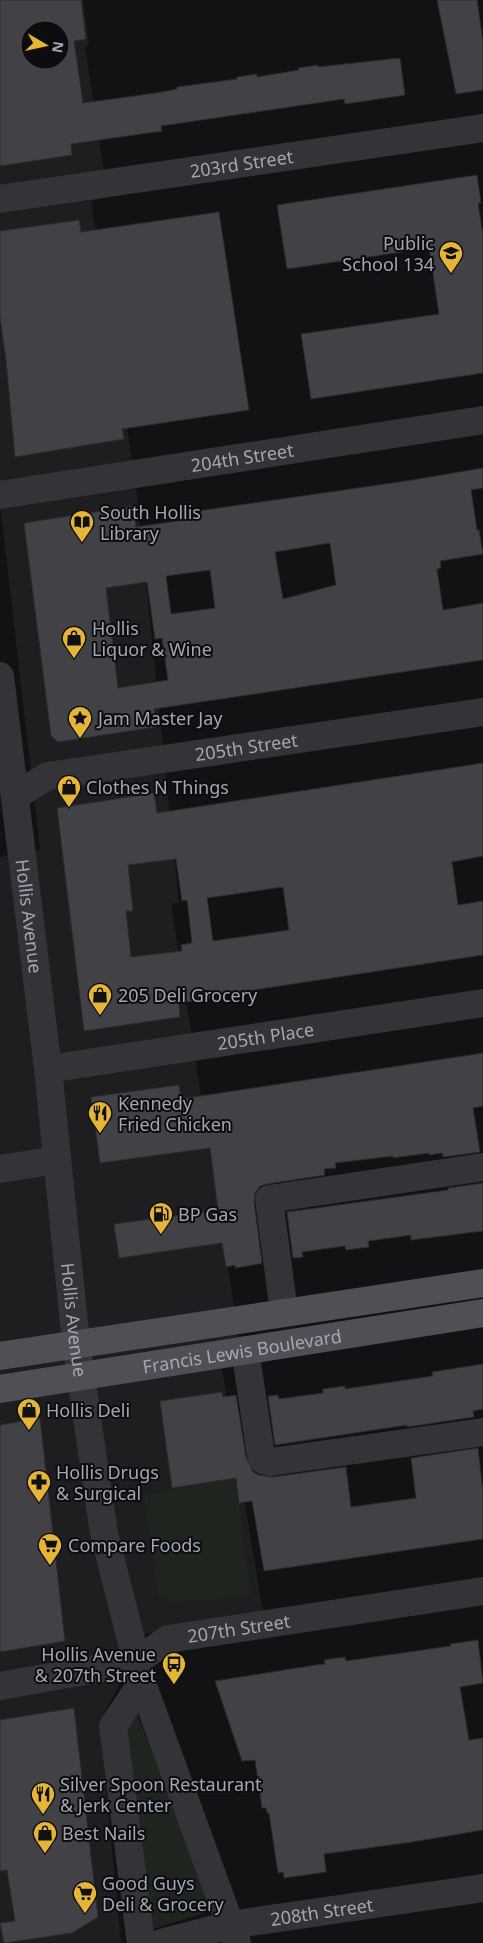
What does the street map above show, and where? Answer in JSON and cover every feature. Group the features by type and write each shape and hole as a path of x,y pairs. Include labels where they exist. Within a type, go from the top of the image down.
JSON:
{"main road":[{"name":"Francis Lewis Boulevard","path":"0,1356 483,1283"},
{"name":"Francis Lewis Boulevard","path":"0,1389 483,1313"}],"street":[{"name":"203rd Street","path":"0,200 483,128"},
{"name":"204th Street","path":"0,495 483,420"},
{"name":"Hollis Avenue","path":"0,676 15,796 10,846 48,1069 76,1343 104,1533 139,1672 234,1934"},
{"name":"205th Street","path":"15,796 48,776 483,712"},
{"name":"205th Place","path":"48,1069 483,1004"},
{"path":"0,1170 57,1160"},
{"path":"284,1312 269,1199 483,1166"},
{"path":"245,1350 260,1455 263,1460 270,1462 483,1432"},
{"name":"207th Street","path":"0,1686 139,1672 168,1640 483,1591"},
{"path":"139,1672 114,1726 141,1943"},
{"name":"208th Street","path":"161,1943 234,1934 483,1888"}],"shaded area":[{"path":"0,0 83,0 89,45 85,46 108,197 91,201 136,485 179,903 171,904 243,1364 222,1369 264,1617 146,1634 100,1721 121,1943 0,1943 0,857 40,850 0,503"},
{"path":"235,1478 251,1596 170,1602 158,1594 144,1495"},
{"path":"134,1707 216,1909 150,1930 126,1730"}],"building":[{"path":"0,0 81,0 86,39 74,41 83,103 156,93 177,89 177,87 237,79 237,77 257,74 257,77 318,65 318,67 400,58 405,95 345,104 344,99 161,126 162,131 71,144 72,155 0,166"},
{"path":"437,0 477,0 483,42 483,90 456,94"},
{"path":"477,175 481,203 478,203 483,235 483,373 311,399 301,334 439,314 429,248 287,269 277,205"},
{"path":"219,212 249,410 122,429 124,439 15,457 0,317 0,231 79,220 81,232"},
{"path":"483,468 483,488 471,490 483,554 440,561 441,568 437,569 443,610 483,603 483,660 154,709 156,727 58,742 51,736 24,523 133,506 136,527 185,520 184,513","holes":["330,543 336,585 283,599 275,552","210,570 215,608 171,614 166,576","147,582 155,639 162,638 168,680 118,688 106,588"]},
{"path":"483,763 483,856 452,862 458,905 483,901 483,955 214,996 214,998 179,1003 180,1017 84,1031 57,808 154,793 157,813","holes":["176,859 182,901 187,900 192,943 181,945 182,951 131,957 126,911 133,911 128,865","283,887 289,930 213,941 207,898"]},
{"path":"483,1053 483,1106 473,1108 480,1152 443,1157 442,1153 429,1155 429,1153 335,1163 336,1168 324,1169 325,1175 260,1186 255,1193 254,1201 262,1263 259,1264 235,1268 235,1265 226,1267 222,1243 119,1258 114,1224 218,1210 210,1148 100,1163 91,1097 179,1085 181,1099"},
{"path":"483,1183 483,1231 411,1240 411,1235 368,1241 369,1247 346,1250 345,1246 302,1252 303,1257 293,1258 287,1212 448,1190 448,1188"},
{"path":"483,1364 483,1409 473,1411 474,1417 275,1445 268,1396 278,1395 279,1399 323,1393 323,1389 345,1386 345,1389 433,1376 432,1372"},
{"path":"222,1392 223,1397 236,1395 246,1457 253,1472 272,1477 346,1467 351,1507 416,1498 411,1458 478,1448 483,1492 483,1539 264,1571 252,1501 239,1503 236,1478 172,1488 160,1401"},
{"path":"40,1418 65,1641 0,1652 0,1425"},
{"path":"478,1640 483,1683 460,1687 469,1740 483,1738 483,1830 324,1854 326,1872 284,1878 283,1872 278,1873 269,1813 267,1813 266,1808 262,1808 255,1760 242,1761 215,1681 325,1664 324,1660 345,1657 346,1661 451,1646 450,1644"},
{"path":"74,1708 98,1917 72,1933 4,1943 0,1923 15,1921 7,1870 0,1871 0,1720"}],"place":[{"name":"Public School 134","path":"451,274"},
{"name":"South Hollis Library","path":"82,543"},
{"name":"Hollis Liquor & Wine","path":"74,659"},
{"name":"Jam Master Jay","path":"80,739"},
{"name":"Clothes N Things","path":"69,808"},
{"name":"205 Deli Grocery","path":"100,1016"},
{"name":"Kennedy Fried Chicken","path":"100,1134"},
{"name":"BP Gas","path":"161,1235"},
{"name":"Hollis Deli","path":"29,1431"},
{"name":"Hollis Drugs & Surgical","path":"39,1503"},
{"name":"Compare Foods","path":"50,1566"},
{"name":"Hollis Avenue & 207th Street","path":"174,1685"},
{"name":"Silver Spoon Restaurant & Jerk Center","path":"43,1815"},
{"name":"Best Nails","path":"45,1854"},
{"name":"Good Guys Deli & Grocery","path":"85,1914"}]}
